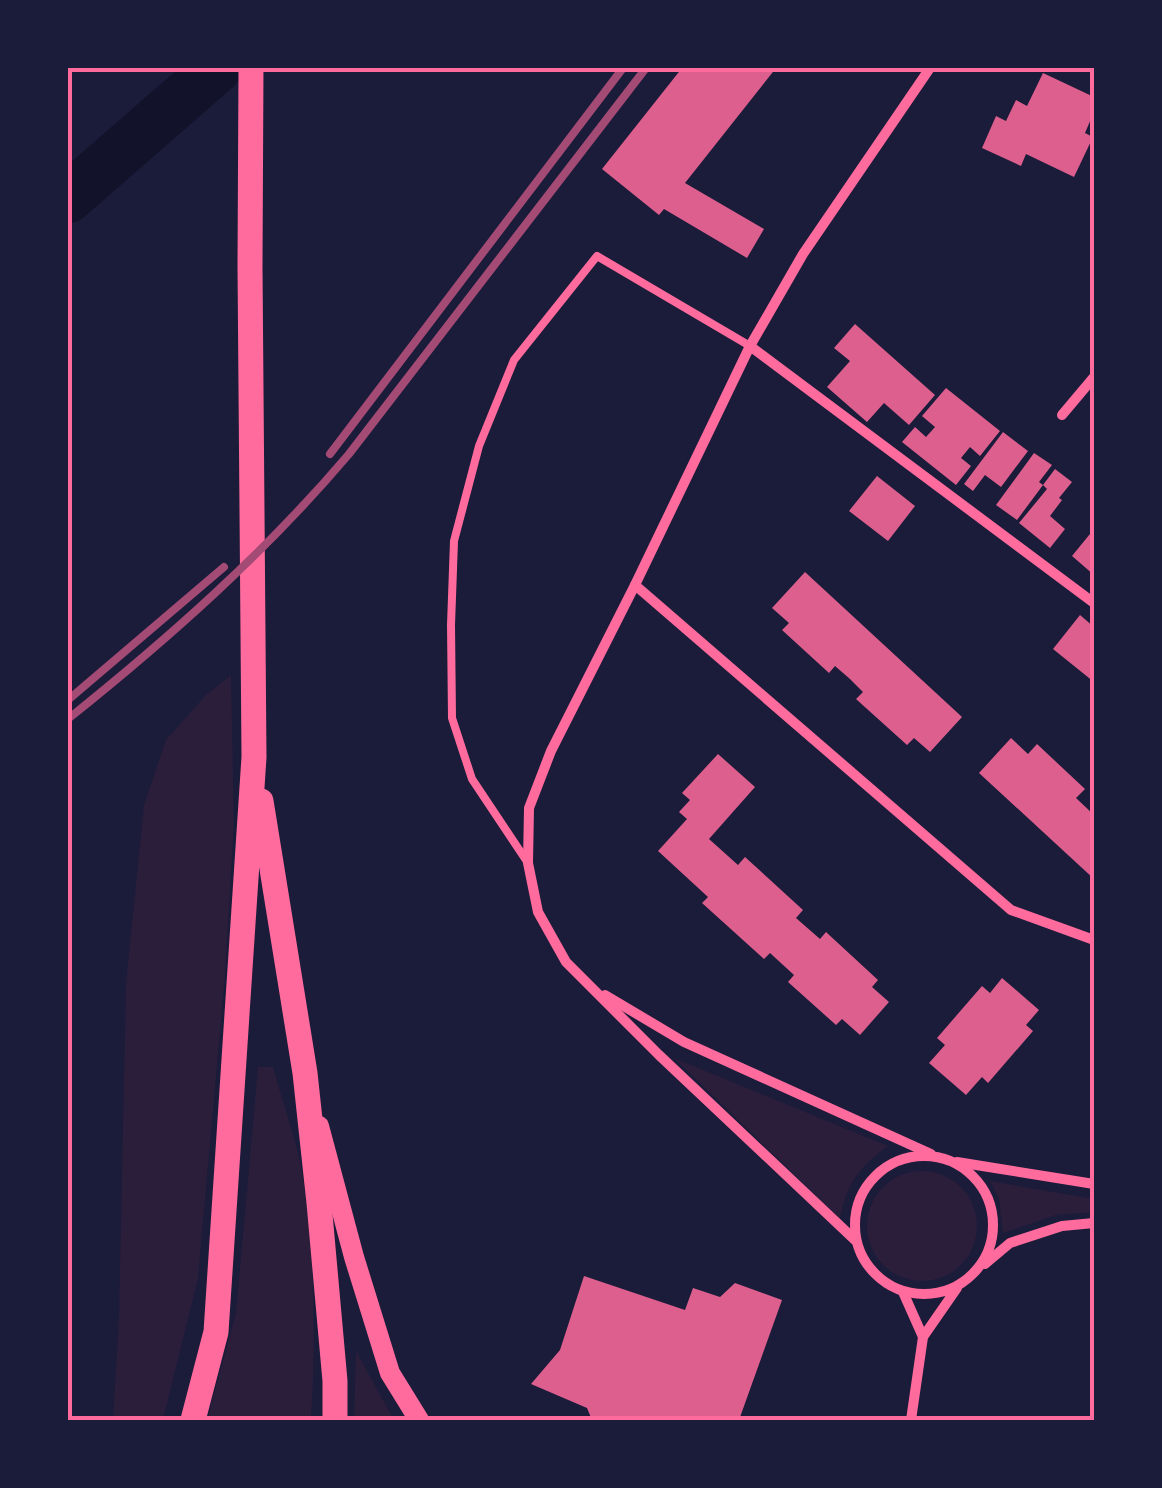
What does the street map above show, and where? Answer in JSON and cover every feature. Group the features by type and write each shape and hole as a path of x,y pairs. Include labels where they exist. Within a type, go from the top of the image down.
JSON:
{"main road":[{"path":"193,1420 216,1332 254,757 251,68"},
{"path":"254,757 305,1073 335,1381 335,1420"},
{"path":"305,1073 354,1257 390,1373 420,1420"}],"street":[{"path":"856,1240 566,962 538,912 528,863 529,808 546,765 750,346 803,254 930,68"},
{"path":"750,346 1094,603"},
{"path":"1062,415 1094,376"},
{"path":"635,586 1012,910 1094,940"},
{"path":"591,986 684,1042 934,1155 953,1162 1094,1184"},
{"path":"934,1155 896,1162 876,1174 862,1194 854,1216 856,1240 872,1272 902,1292 941,1293 958,1286"},
{"path":"953,1162 980,1184 990,1206 993,1228 988,1251 976,1271"},
{"path":"912,1420 924,1337 958,1286 1010,1243 1062,1226 1094,1223"},
{"path":"902,1292 924,1337"}],"lane":[{"path":"528,863 472,779 452,718 454,541 479,446 514,360 597,256 750,346"}],"shaded area":[{"path":"231,675 234,824 198,1278 163,1420 113,1420 126,983 144,805 166,740 206,695"},
{"path":"674,1058 888,1146 856,1177 840,1219"},
{"path":"258,1067 273,1067 302,1172 313,1296 311,1420 207,1420 236,1313"},
{"path":"922,1171 943,1175 961,1187 973,1205 977,1226 973,1247 961,1265 943,1277 922,1281 901,1277 883,1265 871,1247 867,1226 871,1205 883,1187 901,1175"},
{"path":"990,1181 1094,1199 1094,1212 1056,1215 1003,1233 999,1199"},
{"path":"356,1351 394,1420 354,1420"}],"building":[{"path":"682,68 776,68 685,183 764,229 747,258 664,209 659,215 602,169"},
{"path":"1043,73 1094,97 1094,112 1085,133 1093,137 1074,177 1026,154 1021,166 982,148 996,116 1006,121 1016,100 1027,106"},
{"path":"855,324 935,395 909,425 884,403 867,422 827,387 850,361 834,348"},
{"path":"946,388 1000,431 980,456 970,447 961,458 971,466 956,485 902,442 915,427 926,437 935,427 922,416"},
{"path":"1003,432 1028,451 1001,487 985,475 973,491 964,484"},
{"path":"1034,453 1052,465 1039,482 1043,485 1017,520 996,505"},
{"path":"1055,469 1072,482 1050,516 1065,529 1050,548 1019,523 1047,489 1043,485"},
{"path":"877,476 915,506 888,541 849,511"},
{"path":"1094,529 1094,575 1072,556"},
{"path":"805,572 962,717 930,752 914,738 907,745 856,699 863,692 850,679 835,666 829,673 782,630 789,623 772,608"},
{"path":"1080,615 1094,627 1094,682 1053,649"},
{"path":"1011,738 1028,754 1037,744 1085,789 1076,798 1094,815 1094,879 979,773"},
{"path":"718,754 755,787 709,839 738,865 745,857 803,910 796,918 820,939 826,932 878,980 872,987 889,1002 860,1035 842,1019 836,1025 788,982 794,975 770,953 764,959 702,903 708,897 658,851 687,819 679,812 690,800 682,793"},
{"path":"1002,978 1039,1010 1026,1025 1033,1031 988,1083 982,1077 966,1095 929,1063 945,1045 937,1038 982,986 990,993"},
{"path":"584,1276 685,1310 693,1288 720,1297 735,1283 782,1300 739,1420 592,1420 587,1408 531,1384 560,1350"}],"waterway":[{"path":"68,198 217,68"}],"railway":[{"path":"330,454 623,68"},
{"path":"68,719 215,593 284,526 349,454 646,68"},
{"path":"68,700 224,567"}]}
